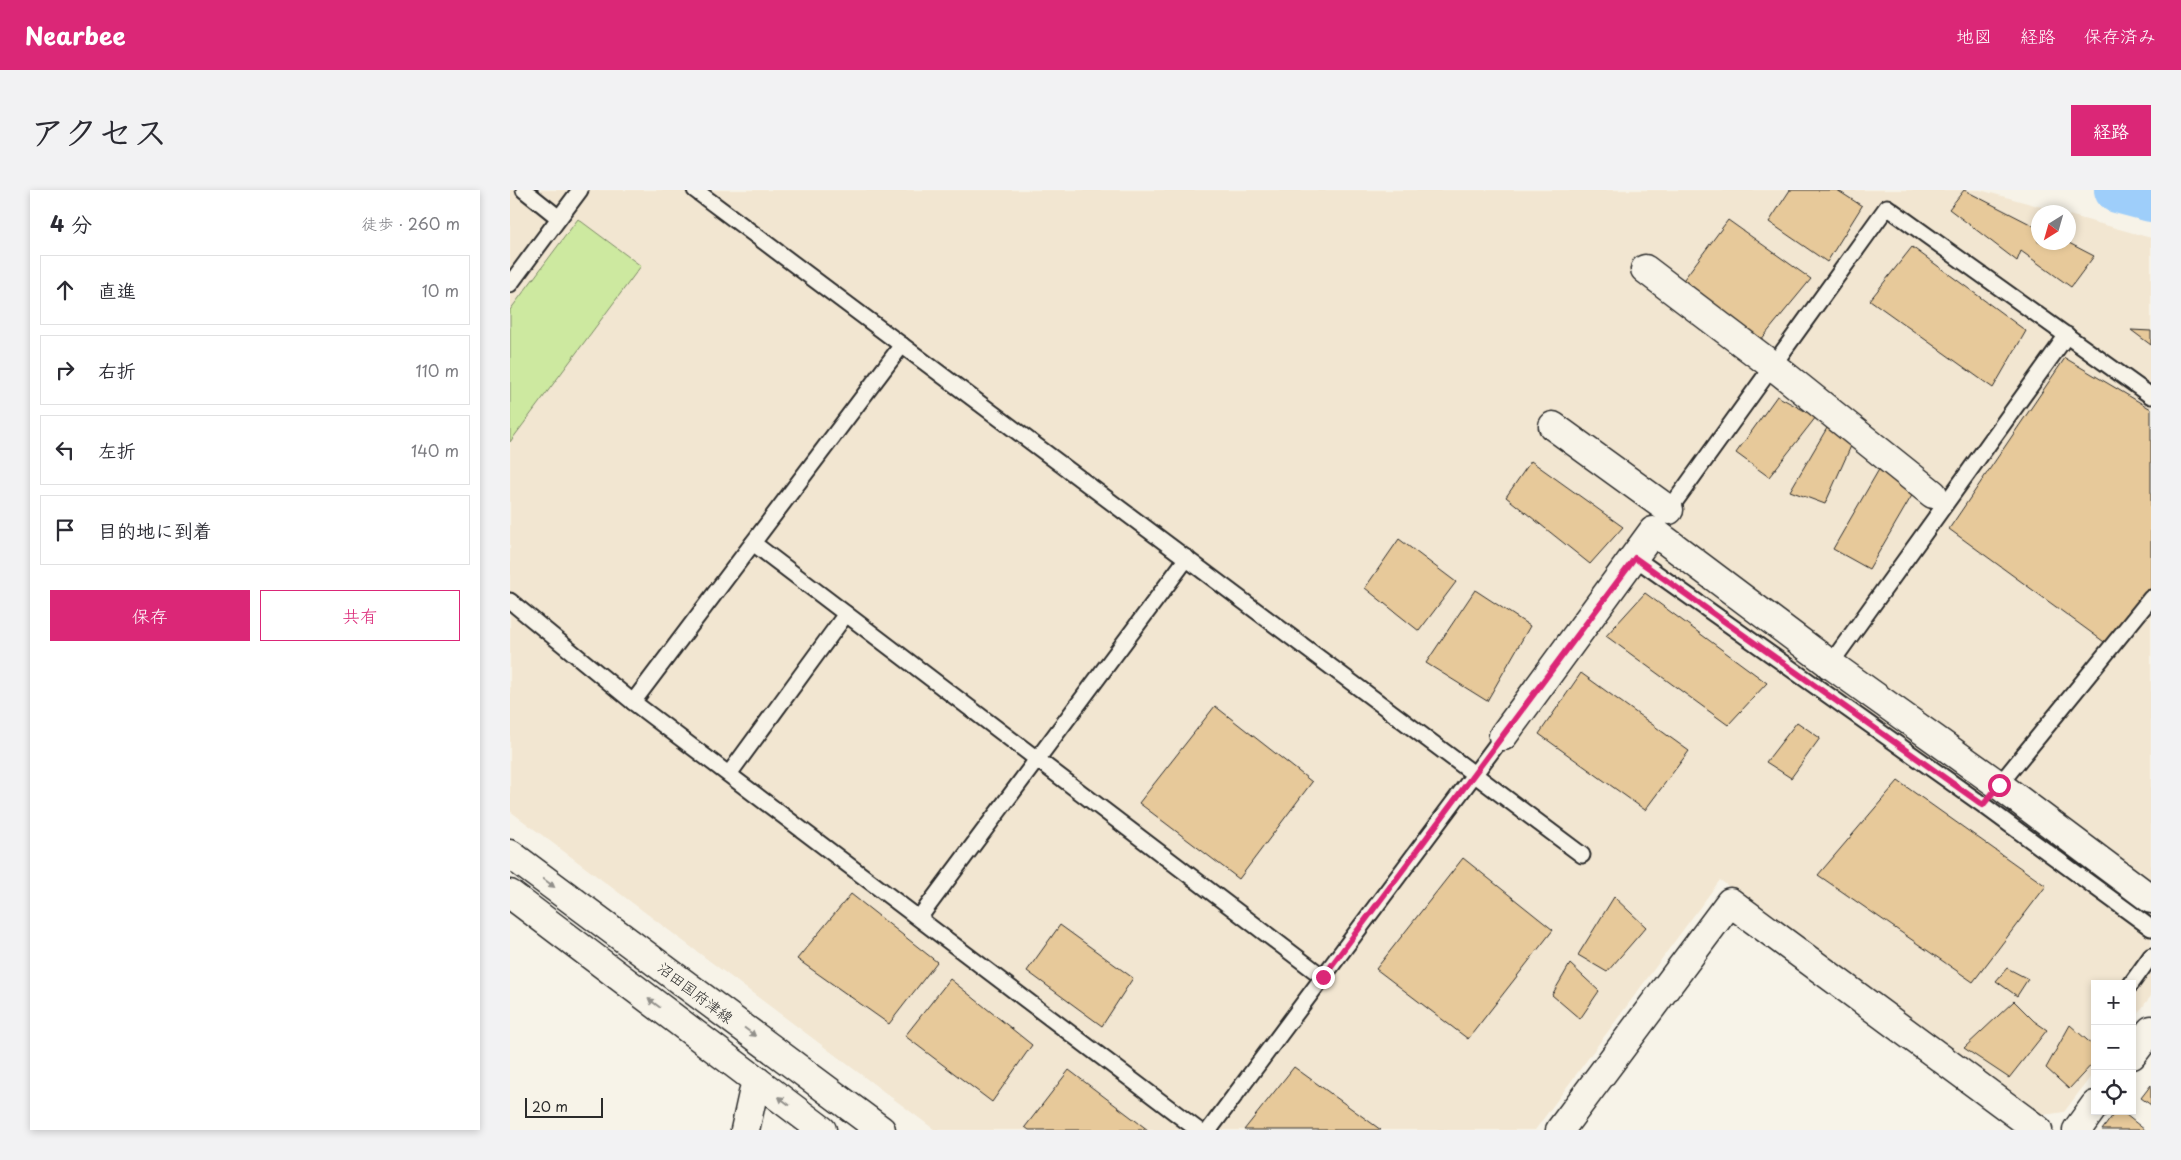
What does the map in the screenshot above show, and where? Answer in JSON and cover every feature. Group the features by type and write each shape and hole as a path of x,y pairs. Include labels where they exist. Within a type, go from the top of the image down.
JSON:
{"street":[{"path":"1645,269 1773,366 1933,494"},
{"path":"1554,426 1661,520 1823,675 1991,795 2151,899"},
{"path":"1503,736 1661,520"},
{"name":"沼田国府津線","path":"510,854 881,1130"},
{"path":"510,894 822,1130"},
{"path":"1560,1130 1730,902 2038,1130"},
{"path":"2136,1050 2151,1030"},
{"path":"745,1130 756,1080"},
{"path":"2076,1130 2091,1111"}],"lane":[{"path":"524,190 559,218"},
{"path":"510,284 580,190"},
{"path":"695,190 1582,855"},
{"path":"1209,1130 1635,558 1887,207 2151,396"},
{"path":"1635,558 1823,675 2067,335"},
{"path":"634,702 902,345"},
{"path":"753,544 1323,977"},
{"path":"919,918 1187,558"},
{"path":"2151,598 1991,795 2151,928"},
{"path":"510,601 634,702 1198,1130"},
{"path":"729,774 846,614"},
{"path":"2134,980 2151,956"}],"shaded area":[{"path":"510,190 1980,190 2035,205 2031,205 2031,250 2076,250 2076,217 2151,238 2151,996 2136,1016 2136,980 2091,980 2091,1076 2064,1112 2037,1116 1720,880 1535,1130 935,1130 510,811"}],"green space":[{"path":"578,219 641,266 510,442 510,310"}],"building":[{"path":"1790,190 1837,190 1862,206 1827,262 1769,222"},
{"path":"1964,190 2031,224 2031,250 2076,250 2076,247 2094,256 2071,287 2021,251 2017,261 1949,209"},
{"path":"1728,220 1811,279 1760,341 1681,283"},
{"path":"1912,247 2026,331 1993,388 1870,300"},
{"path":"2131,330 2151,331 2151,345"},
{"path":"2065,358 2151,409 2151,598 2111,647 1949,529"},
{"path":"1777,396 1816,417 1769,477 1736,453"},
{"path":"1827,428 1851,446 1825,504 1790,491"},
{"path":"1885,459 1914,492 1869,569 1833,549"},
{"path":"1531,461 1623,527 1590,564 1506,497"},
{"path":"1399,539 1456,582 1419,631 1365,588"},
{"path":"1475,590 1530,626 1487,701 1426,663"},
{"path":"1645,593 1767,683 1728,725 1606,636"},
{"path":"1581,673 1689,751 1645,810 1539,734"},
{"path":"1215,706 1312,782 1239,879 1139,803"},
{"path":"1797,722 1820,738 1791,778 1766,762"},
{"path":"1898,781 2046,886 1973,982 1818,875"},
{"path":"1463,858 1553,930 1468,1039 1376,969"},
{"path":"851,894 937,962 889,1024 797,959"},
{"path":"1614,897 1646,927 1607,972 1578,955"},
{"path":"1060,925 1133,978 1102,1026 1027,971"},
{"path":"1570,964 1599,991 1580,1019 1552,995"},
{"path":"2007,968 2028,979 2017,996 1996,981"},
{"path":"950,979 1032,1045 992,1102 905,1036"},
{"path":"2014,1001 2034,1021 2047,1030 2009,1078 1964,1048"},
{"path":"2070,1025 2091,1043 2091,1065 2069,1089 2046,1068"},
{"path":"1294,1067 1381,1130 1244,1130"},
{"path":"1069,1070 1148,1130 1029,1130 1025,1127"},
{"path":"2151,1085 2151,1105 2141,1098"},
{"path":"2113,1115 2126,1115 2145,1130 2102,1130"}],"waterway":[{"path":"2117,190 2151,199"}],"route":[{"path":"1323,977 1635,558 1983,805 1999,785"}]}
